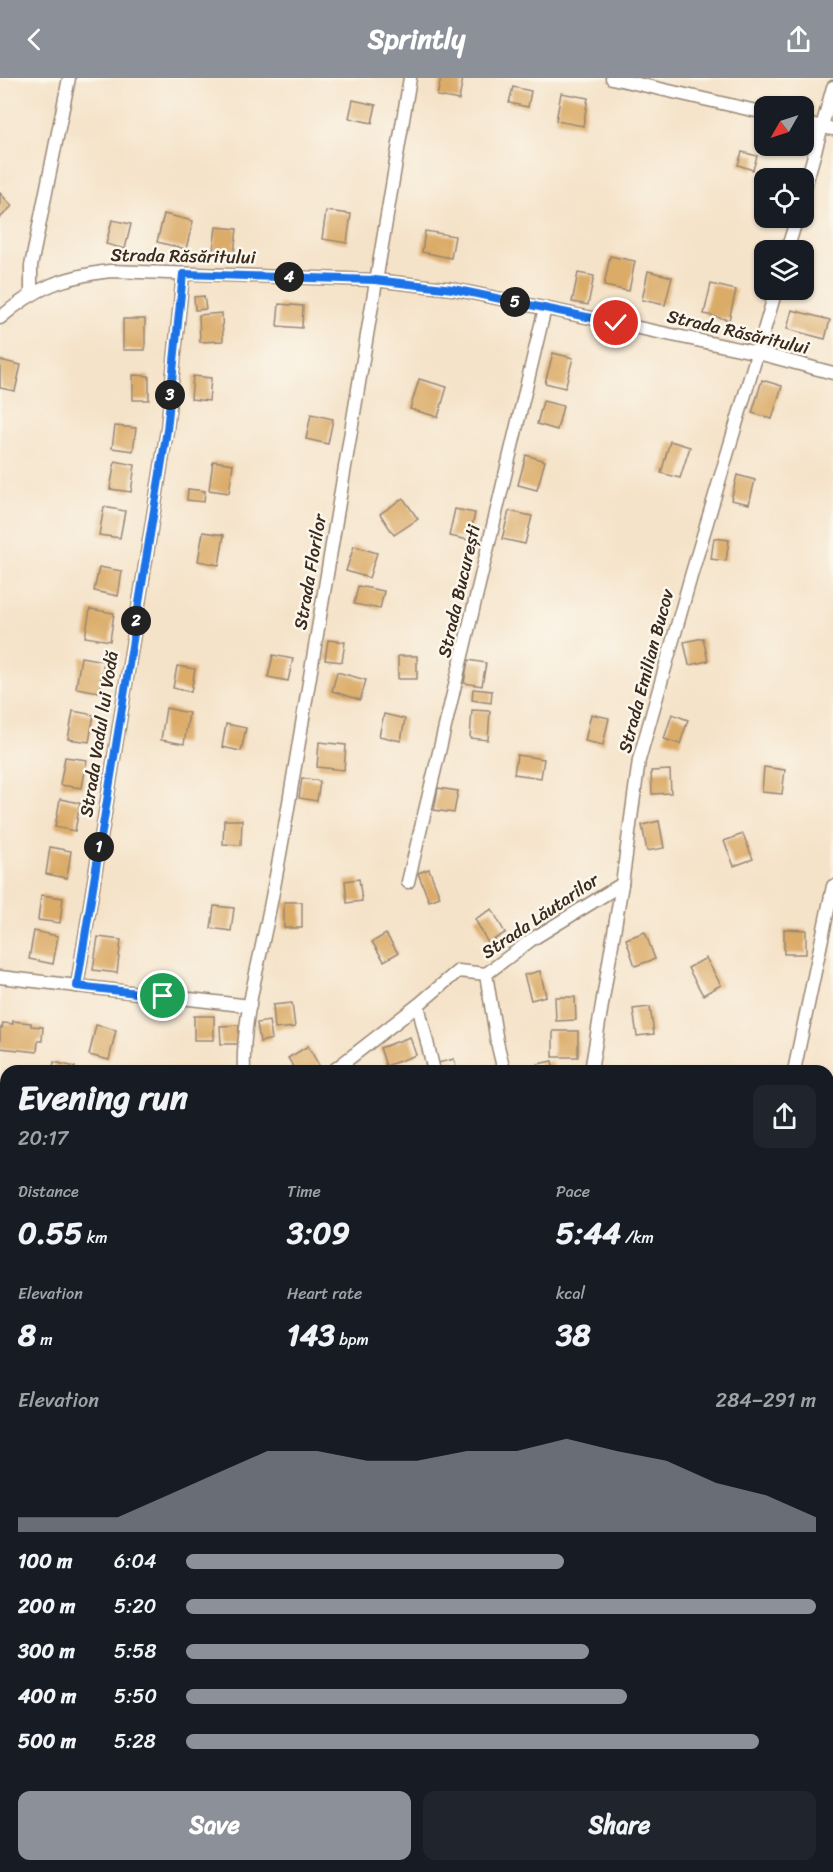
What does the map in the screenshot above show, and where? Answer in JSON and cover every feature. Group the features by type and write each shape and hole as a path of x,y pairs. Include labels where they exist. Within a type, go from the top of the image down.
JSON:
{"street":[{"path":"31,294 31,266 69,78"},
{"name":"Strada Florilor","path":"244,1065 250,1006 280,858 410,78"},
{"path":"612,78 754,111"},
{"path":"813,168 828,128 833,87"},
{"name":"Strada Răsăritului","path":"0,318 31,294 54,283 79,275 110,271 375,280 453,289 758,353 833,373"},
{"name":"Strada Vadul lui Vodă","path":"77,986 167,430 183,274"},
{"name":"Strada Emilian Bucov","path":"592,1065 622,884 639,760 773,300"},
{"name":"Strada București","path":"408,882 545,308"},
{"name":"Strada Lăutarilor","path":"341,1065 458,971 486,974 531,940 622,884"},
{"path":"795,1065 833,886"},
{"path":"486,974 503,1065"},
{"path":"0,977 250,1006"},
{"path":"418,1005 433,1065"}],"building":[{"path":"441,78 463,78 459,100 437,96"},
{"path":"513,87 531,91 528,107 509,103"},
{"path":"561,93 588,98 583,126 556,121"},
{"path":"353,100 376,105 372,123 349,118"},
{"path":"742,152 757,156 753,170 738,165"},
{"path":"0,193 12,206 0,218"},
{"path":"326,211 351,214 347,243 322,239"},
{"path":"164,214 193,221 186,249 157,242"},
{"path":"112,220 131,224 125,249 106,244"},
{"path":"216,227 237,229 234,253 213,251"},
{"path":"425,231 455,236 451,258 422,252"},
{"path":"610,256 635,261 629,291 604,286"},
{"path":"648,271 672,277 665,305 642,300"},
{"path":"578,273 594,276 588,305 572,302"},
{"path":"711,284 736,290 729,320 704,314"},
{"path":"204,296 206,309 195,310 194,297"},
{"path":"279,304 303,306 302,328 277,326"},
{"path":"792,310 830,320 825,339 787,329"},
{"path":"222,313 223,341 200,342 199,315"},
{"path":"123,319 145,319 145,350 123,350"},
{"path":"553,353 573,358 565,388 545,383"},
{"path":"0,360 21,365 15,391 0,388"},
{"path":"133,375 149,376 149,400 133,400"},
{"path":"193,376 211,378 209,401 191,399"},
{"path":"419,379 447,387 438,417 410,409"},
{"path":"762,380 782,386 772,419 752,413"},
{"path":"543,401 563,406 557,430 537,424"},
{"path":"311,414 333,419 328,444 306,439"},
{"path":"115,426 136,428 133,451 112,448"},
{"path":"670,441 690,447 680,478 661,473"},
{"path":"526,455 545,461 537,490 518,485"},
{"path":"115,461 135,465 131,492 110,489"},
{"path":"213,461 233,464 229,493 209,490"},
{"path":"737,475 755,480 749,504 731,500"},
{"path":"188,489 205,491 204,502 187,500"},
{"path":"403,498 418,519 394,535 380,514"},
{"path":"104,507 125,511 120,538 99,535"},
{"path":"455,509 475,513 469,540 449,536"},
{"path":"509,511 532,516 525,544 502,539"},
{"path":"203,532 224,535 219,565 198,561"},
{"path":"714,538 729,540 726,561 711,559"},
{"path":"354,546 377,553 369,578 346,571"},
{"path":"99,567 122,571 118,596 94,591"},
{"path":"358,586 384,591 380,609 354,604"},
{"path":"90,609 114,613 110,641 85,637"},
{"path":"703,638 708,661 689,665 684,642"},
{"path":"328,640 345,642 342,662 325,660"},
{"path":"273,655 293,659 288,681 268,677"},
{"path":"398,656 417,656 417,679 398,679"},
{"path":"81,657 104,661 99,692 76,688"},
{"path":"468,660 486,663 482,686 464,683"},
{"path":"177,666 195,669 191,692 173,688"},
{"path":"337,672 366,680 360,700 332,691"},
{"path":"473,689 492,691 491,703 472,700"},
{"path":"166,708 189,713 184,744 161,740"},
{"path":"472,710 490,711 488,740 470,738"},
{"path":"73,711 94,715 89,742 68,739"},
{"path":"384,714 405,719 401,741 379,736"},
{"path":"591,714 609,718 603,745 585,741"},
{"path":"672,714 688,720 680,744 664,739"},
{"path":"226,724 246,728 241,751 222,747"},
{"path":"319,742 346,745 344,770 317,767"},
{"path":"517,755 544,759 541,778 514,774"},
{"path":"65,757 87,760 82,788 60,785"},
{"path":"764,767 785,770 782,794 762,792"},
{"path":"670,770 671,793 652,794 651,771"},
{"path":"302,778 320,781 317,801 299,798"},
{"path":"438,788 458,791 454,813 434,810"},
{"path":"60,799 80,803 75,831 55,827"},
{"path":"224,820 242,820 241,845 223,844"},
{"path":"659,821 664,848 647,851 642,825"},
{"path":"743,834 753,859 734,866 724,841"},
{"path":"50,847 71,851 67,878 46,874"},
{"path":"429,869 440,897 429,901 418,873"},
{"path":"359,879 362,901 347,903 345,881"},
{"path":"41,895 63,898 60,923 38,920"},
{"path":"284,902 302,902 302,928 284,928"},
{"path":"214,906 234,908 231,931 211,928"},
{"path":"492,909 505,933 488,943 475,919"},
{"path":"784,929 806,930 806,954 784,954"},
{"path":"34,931 58,936 53,964 29,959"},
{"path":"645,932 655,959 635,966 626,939"},
{"path":"386,934 398,953 384,961 372,942"},
{"path":"98,937 121,940 117,973 93,970"},
{"path":"706,958 721,985 703,995 688,968"},
{"path":"540,971 546,996 531,1000 524,975"},
{"path":"555,997 575,997 576,1020 556,1021"},
{"path":"292,1003 295,1027 275,1029 273,1005"},
{"path":"650,1007 654,1034 637,1036 633,1009"},
{"path":"194,1016 214,1016 214,1040 194,1040"},
{"path":"13,1021 43,1027 42,1041 38,1041 37,1052 0,1048 0,1028 3,1023 13,1024"},
{"path":"269,1021 272,1039 260,1042 257,1023"},
{"path":"96,1025 116,1030 109,1060 89,1055"},
{"path":"239,1025 239,1044 221,1044 220,1026"},
{"path":"553,1031 578,1031 578,1057 553,1057"},
{"path":"410,1037 416,1055 386,1065 380,1048"},
{"path":"308,1046 319,1065 292,1065 288,1058"},
{"path":"454,1059 456,1065 438,1065 438,1063"},
{"path":"552,1061 553,1065 538,1065"}],"route":[{"path":"163,996 77,986 167,430 183,274 375,280 453,289 616,323"}]}
